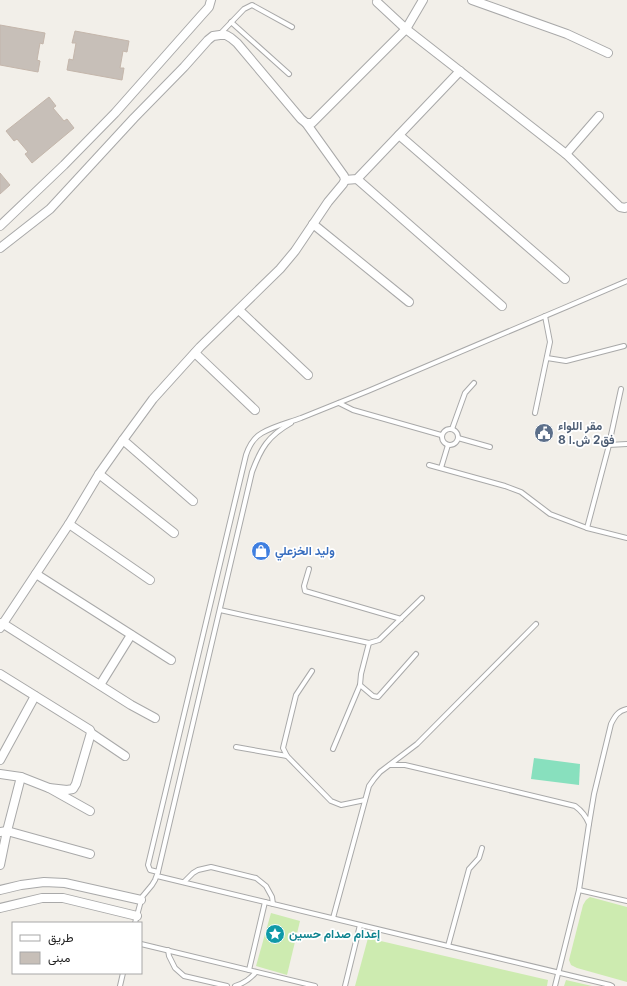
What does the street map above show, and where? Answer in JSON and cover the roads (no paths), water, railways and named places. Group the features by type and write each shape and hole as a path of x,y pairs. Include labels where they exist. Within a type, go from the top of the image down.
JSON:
{"street":[{"path":"0,226 64,165 115,113 209,7 211,0"},
{"path":"306,123 312,123 406,30 423,0"},
{"path":"472,0 567,34 608,53"},
{"path":"377,2 406,30 566,154 620,207 627,207"},
{"path":"0,248 50,209 134,118 213,36 226,35 237,43 301,120 306,123 344,176 344,184 328,202 288,260 195,353 153,399 99,474 69,524 1,625 131,705 155,718"},
{"path":"345,180 357,179 460,71"},
{"path":"566,154 600,116"},
{"path":"399,135 565,279"},
{"path":"357,179 502,306"},
{"path":"313,224 409,302"},
{"path":"239,310 308,375"},
{"path":"195,353 255,410"},
{"path":"123,440 193,501"},
{"path":"99,474 174,533"},
{"path":"69,524 150,580"},
{"path":"36,574 171,660"},
{"path":"100,686 131,635"},
{"path":"0,674 90,730 91,733 125,756"},
{"path":"0,760 35,696"},
{"path":"49,788 67,790 73,789 76,784 91,733"},
{"path":"0,774 21,777 49,788 90,811"},
{"path":"0,865 3,832 21,777"},
{"path":"3,832 90,854"},
{"path":"0,890 44,882 65,883 141,900"},
{"path":"0,908 42,898 63,898 136,920"}],"lane":[{"path":"220,35 244,9 252,5 292,27"},
{"path":"232,22 289,74"},
{"path":"612,986 184,882 157,874 150,870 148,865 249,446 260,434 277,426 339,403 627,281"},
{"path":"535,413 550,342 545,316"},
{"path":"547,358 566,361 624,346"},
{"path":"452,429 465,393 474,383"},
{"path":"587,528 621,389"},
{"path":"339,403 352,410 441,435"},
{"path":"136,920 142,897 152,885 157,874 252,472 267,441 284,427 300,418"},
{"path":"452,429 457,432 458,438 456,443 448,445 441,440 441,435 443,431 452,429"},
{"path":"458,438 490,446"},
{"path":"608,445 627,444"},
{"path":"441,468 448,445"},
{"path":"429,464 505,486 521,492 550,514 587,528 627,538"},
{"path":"309,569 304,586 305,591 401,619"},
{"path":"220,610 369,643 378,640 422,598"},
{"path":"333,918 369,786 380,772 417,744 536,624"},
{"path":"333,749 360,685 360,674 369,643"},
{"path":"360,685 373,696 378,697 416,654"},
{"path":"312,671 296,695 283,748 287,756 331,801 341,805 365,800"},
{"path":"556,986 579,890 594,794 611,724 614,716 621,710 627,709"},
{"path":"236,747 287,756"},
{"path":"390,765 416,767 575,806 586,817 589,824"},
{"path":"448,946 468,869 479,858 482,848"},
{"path":"184,882 198,870 211,867 256,878 266,886 272,898 273,904"},
{"path":"579,890 627,901"},
{"path":"249,970 265,902"},
{"path":"345,986 360,925"},
{"path":"142,944 315,986"},
{"path":"168,950 174,968 184,976 228,986"},
{"path":"235,986 248,981 256,972"},
{"path":"120,986 123,974"}],"place":[{"name":"مقر اللواء 8 فق2 ش.ا","path":"544,433"},
{"name":"وليد الخزعلي","path":"261,551"},
{"name":"إعدام صدام حسين","path":"275,934"}]}
